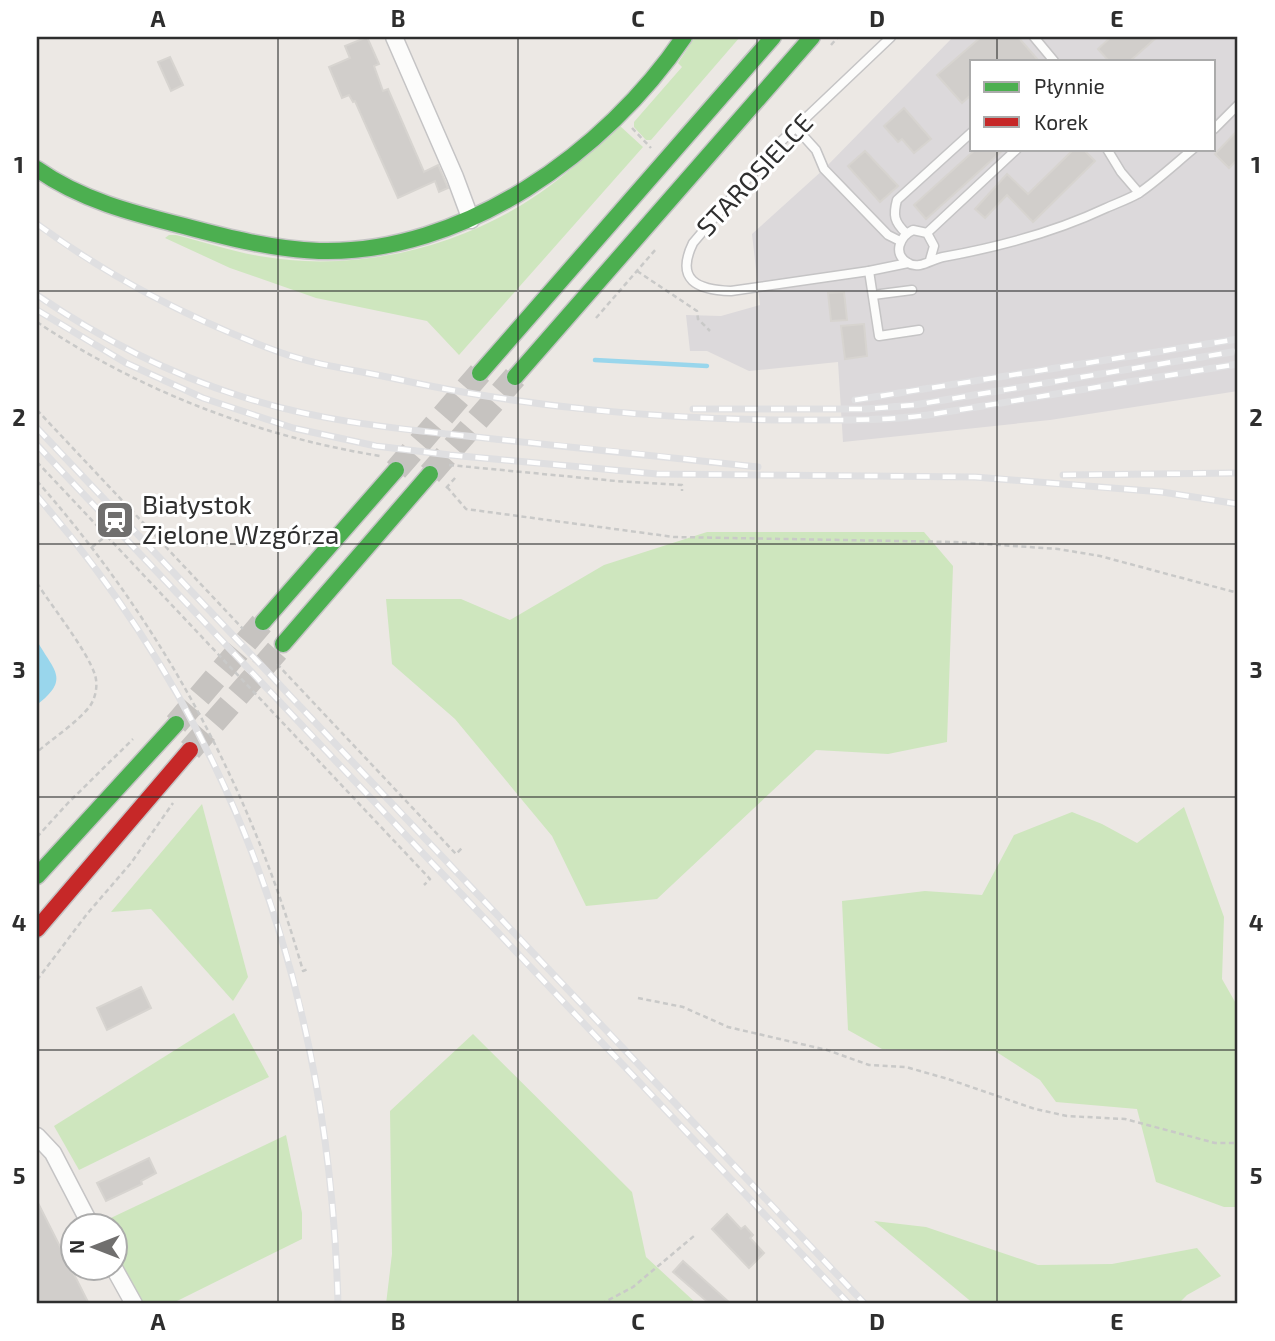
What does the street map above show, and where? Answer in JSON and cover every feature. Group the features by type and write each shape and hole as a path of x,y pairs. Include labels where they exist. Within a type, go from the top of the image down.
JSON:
{"main road":[{"path":"37,169 67,189 117,208 229,239 276,248 349,251 393,245 429,236 471,220 518,195 578,150 645,88 684,37"},
{"path":"480,373 773,37"},
{"path":"515,377 813,37"},
{"path":"263,622 396,470"},
{"path":"283,644 430,474"},
{"path":"37,876 176,724"},
{"path":"38,929 190,750"}],"street":[{"path":"394,37 456,177 471,220"},
{"path":"37,1136 53,1153 84,1212"},
{"path":"122,1282 134,1304"}],"lane":[{"name":"STAROSIELCE","path":"869,271 731,291 708,290 693,283 685,269 686,257 693,243 754,170 832,91 891,37"},
{"path":"1034,37 1053,60"},
{"path":"1216,127 1238,105"},
{"path":"797,129 816,150 824,169 888,235 903,237 920,230 927,233 934,246 930,260"},
{"path":"908,263 900,253 903,237 893,213 897,200 970,134"},
{"path":"927,233 1016,150"},
{"path":"1108,150 1139,193"},
{"path":"919,330 879,336 869,271 908,263 920,265 930,260 992,248 1069,225 1139,193 1192,150"},
{"path":"873,295 912,290"}],"path":[{"path":"628,125 651,148"},
{"path":"637,271 697,311 698,319 710,331"},
{"path":"37,322 127,374 218,414 308,442 381,457"},
{"path":"37,463 430,879 424,885"},
{"path":"446,465 597,480 682,485 682,491"},
{"path":"447,487 466,509 674,537 955,542 1058,550 1100,556 1238,593"},
{"path":"92,547 106,536"},
{"path":"37,583 87,659 96,685 95,696 85,711 37,752"},
{"path":"37,837 140,731"},
{"path":"37,981 87,914 131,863 180,794"},
{"path":"638,998 683,1007 728,1027 815,1047 869,1065 906,1067 1035,1109 1067,1116 1125,1119 1216,1143 1238,1143"},
{"path":"601,1304 633,1287 694,1236"}],"shaded area":[{"path":"953,37 1238,37 1238,391 1050,420 843,442 838,362 749,371 707,351 690,351 686,315 721,316 760,305 752,234 824,169"}],"green space":[{"path":"695,37 740,37 651,140 646,140 634,127 634,122 682,67 678,63"},
{"path":"620,126 643,147 459,355 427,321 316,298 230,268 165,238 176,235 249,254 297,261 374,258 412,250 449,239 519,206 560,178"},
{"path":"707,532 924,532 953,566 947,742 888,754 816,750 657,899 586,906 552,836 455,719 392,664 386,599 461,599 510,620 604,565"},
{"path":"202,804 248,977 233,1001 151,909 111,912"},
{"path":"1184,807 1224,917 1222,979 1238,1007 1238,1207 1224,1207 1156,1182 1137,1109 1056,1102 1040,1080 995,1051 882,1049 848,1030 842,901 925,891 982,895 1014,835 1072,812 1137,843"},
{"path":"234,1013 269,1077 79,1170 54,1126"},
{"path":"473,1034 632,1192 646,1257 697,1304 386,1304 392,1254 390,1111"},
{"path":"286,1135 302,1213 302,1239 171,1304 139,1304 128,1282 130,1282 130,1212 123,1212"},
{"path":"874,1221 926,1227 1038,1265 1112,1264 1197,1248 1221,1276 1187,1295 1178,1304 974,1304"}],"water":[{"path":"37,641 54,668 56,681 47,696 37,705"}],"building":[{"path":"367,37 379,64 374,66 383,91 388,89 424,172 438,165 448,188 439,192 435,181 398,198 355,101 353,102 349,95 342,98 329,67 350,58 345,46"},
{"path":"981,37 1018,37 1038,60 970,60 970,96 962,103 937,75"},
{"path":"1111,37 1157,37 1131,60 1108,60 1098,49"},
{"path":"170,57 183,85 171,91 158,62"},
{"path":"904,108 931,139 914,153 902,139 898,142 884,126"},
{"path":"1238,130 1238,159 1229,168 1215,154"},
{"path":"975,150 1003,150 926,219 914,205"},
{"path":"1073,150 1084,150 1095,161 1033,222 1007,195 985,218 975,209 1007,174 1028,194"},
{"path":"865,151 898,186 880,202 848,166"},
{"path":"844,292 847,320 831,321 828,293"},
{"path":"864,324 867,356 845,359 841,326"},
{"path":"141,987 151,1008 107,1030 97,1008"},
{"path":"149,1158 156,1173 141,1181 142,1184 106,1201 97,1183"},
{"path":"37,1201 60,1247 60,1282 78,1282 89,1304 37,1304"},
{"path":"727,1214 741,1229 745,1226 753,1235 750,1238 764,1253 749,1268 712,1229"},
{"path":"683,1261 731,1304 710,1304 673,1272"}],"waterway":[{"path":"595,360 707,366"}],"tunnel":[{"path":"396,470 480,373"},
{"path":"430,474 515,377"},
{"path":"176,724 263,622"},
{"path":"190,750 283,644"}],"railway":[{"path":"37,224 95,263 154,297 214,326 293,357 491,397 593,410 695,418 895,418 928,415 1238,364"},
{"path":"37,295 85,326 160,365 213,387 270,405 392,428 758,467"},
{"path":"37,310 126,363 203,398 293,428 376,446 657,474 975,477 1162,492 1238,504"},
{"path":"855,400 1238,339"},
{"path":"693,409 866,409 914,405 1238,351"},
{"path":"37,428 865,1304"},
{"path":"37,445 849,1304"},
{"path":"1063,475 1238,473"},
{"path":"37,496 107,585 168,677 218,773 260,873 292,976 316,1082 331,1192 338,1304"}],"traffic: fast":[{"path":"37,169 71,189 108,204 234,239 319,251 373,248 426,235 477,215 526,189 572,156 614,120 652,79 684,37"},
{"path":"480,373 773,37"},
{"path":"515,377 812,37"},
{"path":"263,622 396,470"},
{"path":"283,644 430,474"},
{"path":"37,876 176,724"}],"traffic: jam":[{"path":"37,929 190,750"}],"place":[{"name":"Białystok Zielone Wzgórza","path":"115,520"}]}
